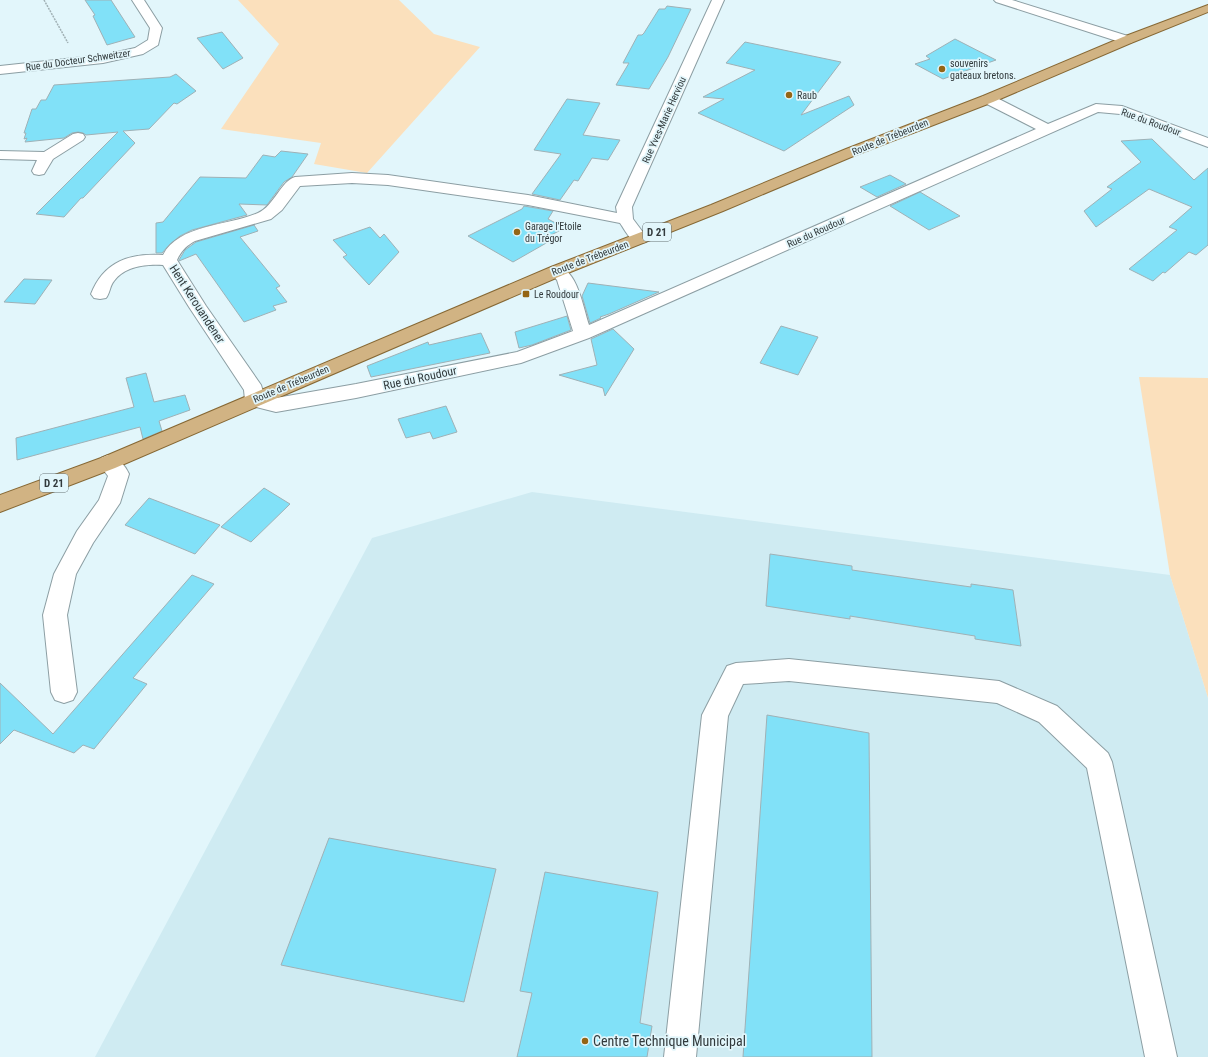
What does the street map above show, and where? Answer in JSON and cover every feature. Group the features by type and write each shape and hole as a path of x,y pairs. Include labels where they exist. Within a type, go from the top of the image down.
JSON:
{"main road":[{"name":"Route de Trébeurden","path":"0,504 108,462 557,271 640,239 1208,8"},
{"name":"Route de Trébeurden","path":"0,496 108,462"}],"street":[{"name":"Rue du Docteur Schweitzer","path":"0,70 103,59 139,51 154,42 156,28 138,0"},
{"name":"Rue Yves-Marie Herviou","path":"625,219 624,207 718,0"},
{"path":"1000,0 1127,40"},
{"path":"988,98 1049,130"},
{"name":"Rue du Roudour","path":"255,400 276,405 356,391 522,357 583,334 1096,108 1122,110 1208,143"},
{"path":"39,171 47,156 78,137"},
{"path":"0,155 47,156"},
{"path":"169,260 172,251 178,244 189,238 265,216 276,207 295,182 352,178 388,180 528,200 625,219 640,239"},
{"name":"Hent Kerouandener","path":"100,294 107,278 118,269 133,262 151,258 169,260 198,307 254,390 255,400"},
{"path":"557,271 565,278 583,334"},
{"path":"64,692 55,615 65,574 85,537 109,503 119,474 108,462"},
{"path":"680,1057 715,715 736,674 789,670 999,692 1048,714 1099,762 1161,1057"}],"path":[{"path":"44,0 77,62"}],"shaded area":[{"path":"238,0 399,0 434,34 480,47 367,173 314,164 321,143 221,129 279,44"},
{"path":"1139,377 1208,378 1208,698 1170,575"},
{"name":"Centre Technique Municipal","path":"532,492 1170,575 1208,698 1208,1057 95,1057 372,538"}],"building":[{"path":"85,0 111,0 135,37 107,45 93,16 95,15"},
{"path":"667,6 691,9 668,57 649,89 616,85 629,63 623,63 638,35 642,35 644,33 659,9 665,9"},
{"path":"222,32 243,58 223,69 197,38"},
{"path":"955,39 996,60 943,79 915,64 930,59 926,56"},
{"name":"Raub","path":"745,42 841,62 801,115 849,96 854,105 784,151 698,113 724,99 703,97 755,70 726,63"},
{"path":"176,74 196,91 177,104 174,103 149,129 123,131 135,143 64,217 36,214 118,132 86,135 78,132 72,133 64,138 25,142 27,138 24,139 26,133 24,133 32,109 36,109 41,100 46,100 54,85 170,77"},
{"path":"567,99 600,103 583,135 620,140 608,160 592,158 578,181 574,180 560,200 532,194 561,154 534,150"},
{"path":"1152,139 1194,180 1208,168 1208,245 1196,255 1189,252 1165,273 1163,272 1153,281 1129,269 1177,230 1169,227 1192,207 1149,189 1096,227 1084,211 1112,189 1107,187 1141,162 1121,141"},
{"path":"281,151 308,154 292,177 284,182 267,205 239,204 247,215 192,230 180,236 162,253 156,253 156,223 163,222 200,177 246,178 263,155 275,157"},
{"path":"890,175 906,184 877,197 860,187"},
{"path":"920,192 960,216 929,230 890,206"},
{"name":"Garage l'Etoile du Trégor","path":"524,206 553,211 548,219 565,228 551,235 555,238 513,262 468,236 522,209"},
{"path":"254,225 258,231 240,237 280,286 276,288 287,302 273,306 276,310 244,322 196,254 179,260 185,250 196,242"},
{"path":"370,227 380,238 384,234 399,252 369,285 343,257 347,255 333,240"},
{"path":"24,279 52,280 35,304 4,302"},
{"path":"588,283 659,292 600,317 601,318 590,323 582,296"},
{"path":"567,316 571,330 532,345 519,348 515,332"},
{"path":"781,326 818,337 798,375 760,363"},
{"path":"613,329 634,349 605,396 603,388 559,375 597,365 591,339"},
{"path":"481,333 490,353 371,377 367,366 428,342 429,345"},
{"path":"146,373 154,402 185,395 190,410 159,421 162,431 143,439 140,427 17,460 16,438 134,407 126,378"},
{"path":"446,406 457,432 433,439 430,432 406,438 398,419"},
{"path":"264,488 290,504 251,542 221,527"},
{"path":"149,498 220,525 195,554 125,525"},
{"path":"770,554 852,566 852,570 971,587 971,584 1013,590 1021,646 975,639 975,636 850,616 850,619 766,606"},
{"path":"192,575 214,584 133,678 147,684 94,749 83,745 74,753 14,730 0,744 0,683 53,734"},
{"path":"767,715 869,733 872,1057 743,1057"},
{"path":"329,838 496,869 464,1002 281,965"},
{"path":"545,872 658,892 640,1023 652,1026 647,1057 517,1057 532,993 520,991"}],"place":[{"name":"souvenirs gateaux bretons.","path":"942,69"},
{"name":"Raub","path":"789,95"},
{"name":"Garage l'Etoile du Trégor","path":"517,232"},
{"name":"Le Roudour","path":"526,294"},
{"name":"Centre Technique Municipal","path":"585,1041"}]}
